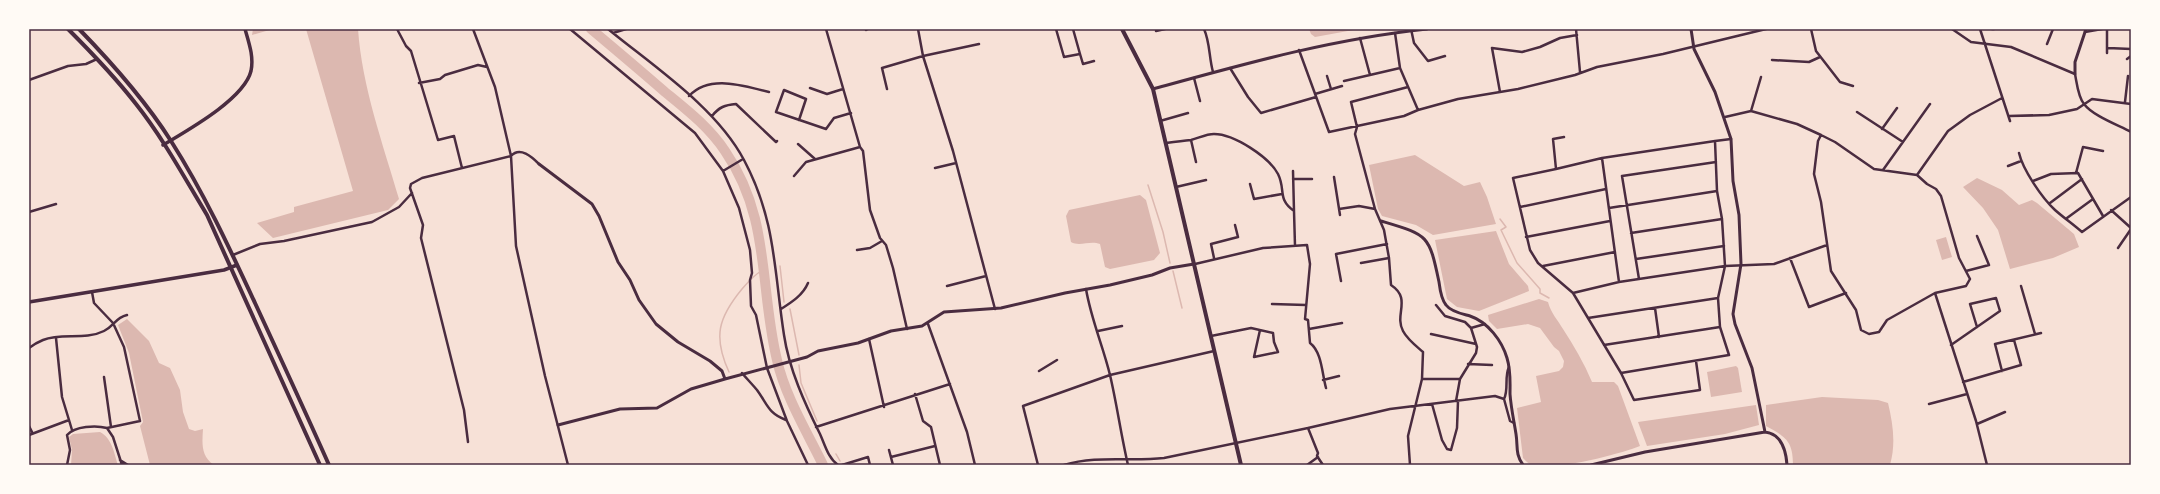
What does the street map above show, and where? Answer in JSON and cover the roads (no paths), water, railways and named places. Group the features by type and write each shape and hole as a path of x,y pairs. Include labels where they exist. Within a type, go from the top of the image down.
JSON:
{"main road":[{"path":"68,29 98,59 136,104 207,215 320,465"},
{"path":"79,29 127,81 171,140 203,193 330,465"},
{"path":"163,145 238,94 247,82 251,70 252,55 245,29"},
{"path":"1122,29 1153,89 1241,465"},
{"path":"29,302 209,273 230,268 237,264"}],"street":[{"path":"397,29 406,46 411,51 419,83 428,100 438,140 454,136 462,168"},
{"path":"473,29 495,87 511,156 516,246 568,465"},
{"path":"570,29 695,133 723,172 739,208 750,250 752,273 750,280 751,306 756,315 767,368 787,421 808,465"},
{"path":"608,29 712,116 742,160 762,201 769,225 774,246 784,336 791,362 816,427 832,461 838,465"},
{"path":"612,33 625,29"},
{"path":"826,29 860,147 863,152 870,210 893,268 908,330"},
{"path":"918,29 923,56 956,163 995,309"},
{"path":"1056,29 1064,57 1080,54"},
{"path":"1073,29 1083,64 1094,61"},
{"path":"1156,31 1165,29"},
{"path":"1204,29 1207,36 1209,57 1213,72"},
{"path":"1153,89 1299,50 1360,37 1427,29"},
{"path":"1576,29 1580,72"},
{"path":"1691,29 1693,46 1711,83 1725,117 1731,139 1733,181 1739,215 1741,264 1733,306 1734,324 1747,352 1752,368 1765,432"},
{"path":"1299,50 1329,132 1404,116 1418,110 1500,92 1597,67 1766,29"},
{"path":"1812,29 1816,51 1820,57 1840,82 1853,86"},
{"path":"1952,29 1971,42 2011,47 2075,74"},
{"path":"1980,29 2010,122"},
{"path":"2047,44 2053,29"},
{"path":"2102,29 2085,31 2075,62 2075,74 2080,97 2085,105 2106,119 2131,132"},
{"path":"2107,29 2108,53"},
{"path":"1411,30 1414,42 1428,60 1445,56"},
{"path":"1395,33 1400,68 1418,110"},
{"path":"1500,92 1492,48 1522,52 1540,47 1560,38 1577,35"},
{"path":"1360,37 1370,75"},
{"path":"887,89 882,68 923,56 979,44"},
{"path":"2108,48 2131,49"},
{"path":"2127,59 2131,56"},
{"path":"1772,60 1808,62 1820,57"},
{"path":"29,80 68,66 86,64 98,59"},
{"path":"419,83 440,79 445,75 478,66 487,67"},
{"path":"1230,68 1248,97 1261,113 1342,86"},
{"path":"1344,81 1400,68"},
{"path":"1327,76 1331,89"},
{"path":"2125,102 2128,76"},
{"path":"1751,111 1761,77"},
{"path":"1194,78 1200,101"},
{"path":"689,96 696,88 726,82 769,92"},
{"path":"1408,87 1351,102 1357,127 1355,134 1375,209 1381,221 1387,244 1391,285 1400,290 1402,297 1401,324 1403,331 1423,352 1424,356 1422,379 1408,436 1410,465"},
{"path":"810,88 827,94 843,89"},
{"path":"799,120 806,99 784,90 776,112 799,120 826,129 834,118 851,113"},
{"path":"1917,175 1948,131 1970,115 2002,98"},
{"path":"2009,116 2049,115 2077,110 2092,99 2125,102 2131,104"},
{"path":"712,116 717,110 726,105 736,104 776,142 777,141"},
{"path":"1883,170 1930,104"},
{"path":"1882,129 1897,108"},
{"path":"1725,117 1751,111 1797,124 1821,135 1836,142 1874,169 1917,175 1927,184 1936,189 1941,196 1959,258 1970,279 1966,286 1934,293 1887,320 1879,332 1869,334 1861,330 1856,310 1831,270 1821,202 1814,174 1818,141 1821,135"},
{"path":"1857,112 1903,142"},
{"path":"1160,121 1188,113"},
{"path":"1166,143 1191,140 1206,135 1221,135 1239,141 1254,150 1273,165 1281,180 1282,194 1286,205 1294,211"},
{"path":"1556,169 1552,139 1564,137"},
{"path":"1696,361 1700,390 1634,400 1621,373 1573,293 1543,266 1531,252 1526,237 1513,178 1602,158 1731,139"},
{"path":"1191,140 1196,162"},
{"path":"1621,373 1729,355 1720,327 1718,298 1725,266 1722,219 1717,191 1715,141"},
{"path":"798,144 815,159"},
{"path":"794,176 804,164 815,159 860,147"},
{"path":"2076,173 2083,147 2102,151"},
{"path":"468,442 464,410 421,238 423,225 412,193 411,184 422,178 511,156 513,153 527,153 592,204 599,216 618,262 630,280 639,300 656,324 678,342 710,361 722,372 725,379"},
{"path":"2019,153 2021,162 2055,210 2067,218 2082,232 2131,197"},
{"path":"1602,158 1620,282"},
{"path":"723,172 742,160"},
{"path":"1639,279 1622,176 1716,162"},
{"path":"2008,166 2021,162"},
{"path":"935,168 956,163"},
{"path":"1293,171 1295,246"},
{"path":"2033,181 2051,174 2076,173 2082,179 2103,216"},
{"path":"1334,177 1340,215"},
{"path":"1293,179 1312,179"},
{"path":"2050,203 2082,179"},
{"path":"1176,187 1206,180"},
{"path":"1250,184 1254,199 1282,194"},
{"path":"1520,206 1606,189"},
{"path":"1609,208 1717,191"},
{"path":"233,255 260,244 284,241 372,222 399,207 412,193"},
{"path":"2067,218 2094,199"},
{"path":"29,212 56,204"},
{"path":"1339,209 1359,206 1375,209"},
{"path":"2111,210 2131,228 2118,248"},
{"path":"1631,233 1722,219"},
{"path":"1381,221 1410,230 1428,241 1434,257 1442,299 1446,306 1451,310 1473,317 1485,324 1502,347 1509,366 1518,458 1523,465"},
{"path":"1526,237 1610,221"},
{"path":"1214,258 1211,244 1238,237 1235,225"},
{"path":"1966,272 1989,265 1977,236"},
{"path":"857,250 870,248 882,241"},
{"path":"1341,281 1336,254 1387,244"},
{"path":"558,425 620,409 657,408 690,389 742,373 791,362 807,357 818,351 869,339 891,331 908,330 928,324 944,312 995,309 1152,275 1170,268 1195,264 1214,258 1263,248 1307,245 1310,264 1305,319 1308,320 1310,343 1315,347 1320,358 1326,388"},
{"path":"1573,293 1620,282 1725,266 1741,264 1762,266 1774,264 1827,245"},
{"path":"1636,259 1724,246"},
{"path":"1543,266 1615,252"},
{"path":"1361,263 1389,258"},
{"path":"1790,258 1809,307 1846,293"},
{"path":"947,286 986,276"},
{"path":"781,309 797,297 806,288 808,283"},
{"path":"2021,286 2035,334"},
{"path":"1086,289 1093,322 1098,332 1110,375 1128,465"},
{"path":"67,465 70,450 67,435 72,430 100,426 107,428 140,421 127,358 113,323 94,303 92,292"},
{"path":"1934,293 1977,424 1987,465"},
{"path":"1588,318 1718,298"},
{"path":"1951,345 1977,327 2000,311 1996,298 1970,304 1977,327"},
{"path":"1272,304 1306,305"},
{"path":"1432,404 1442,440 1447,449 1451,450 1457,428 1457,401 1460,379 1476,353 1476,344 1471,328 1465,322 1445,316 1436,305"},
{"path":"1655,308 1659,337"},
{"path":"29,348 43,339 79,338 94,334 105,330 118,317 127,315"},
{"path":"1309,328 1342,323"},
{"path":"928,324 967,432 975,465"},
{"path":"1471,328 1485,324"},
{"path":"1098,332 1122,326"},
{"path":"1604,345 1720,327"},
{"path":"1210,336 1251,328 1260,330 1273,333 1274,342 1278,352 1254,356 1260,330"},
{"path":"2002,371 1995,344 2040,333"},
{"path":"1431,334 1476,344"},
{"path":"56,338 62,397 72,430"},
{"path":"869,339 884,407"},
{"path":"1963,382 2020,365 2014,340"},
{"path":"1038,465 1023,406 1110,375 1214,351"},
{"path":"1039,371 1057,360"},
{"path":"1468,364 1492,365"},
{"path":"1509,366 1506,371 1506,395 1504,399 1510,421 1514,424"},
{"path":"742,373 762,397 768,409 775,416 787,421"},
{"path":"1324,380 1339,376"},
{"path":"104,377 111,427"},
{"path":"1422,379 1460,379"},
{"path":"816,427 884,407 914,394 950,384"},
{"path":"914,394 923,421 931,427 940,465"},
{"path":"1929,404 1967,394"},
{"path":"1064,465 1090,459 1127,460 1164,458 1416,404 1432,404 1495,396 1504,399"},
{"path":"1977,424 2005,412"},
{"path":"29,435 32,432 69,420"},
{"path":"29,426 32,432"},
{"path":"107,428 113,437 122,465"},
{"path":"1308,428 1318,457 1323,465"},
{"path":"1591,465 1645,452 1765,432 1771,433 1781,441 1786,451 1787,465"},
{"path":"890,457 935,446"},
{"path":"889,450 893,465"},
{"path":"842,465 868,457 870,465"},
{"path":"1307,465 1318,457"},
{"path":"120,460 128,465"}],"waterway":[{"path":"591,29 705,127 719,142 740,176 750,202 757,227 762,253 771,333 777,360 785,387 823,465"},
{"path":"1148,185 1163,232 1170,263"},
{"path":"1500,219 1506,227 1501,230 1517,263 1540,289 1540,293 1549,298"},
{"path":"780,266 784,302"},
{"path":"729,372 721,348 720,328 723,319 734,299 742,289 750,280 765,269"},
{"path":"1173,271 1182,308"},
{"path":"790,309 799,355"},
{"path":"799,365 801,383 817,421"},
{"path":"836,454 840,461"}]}
